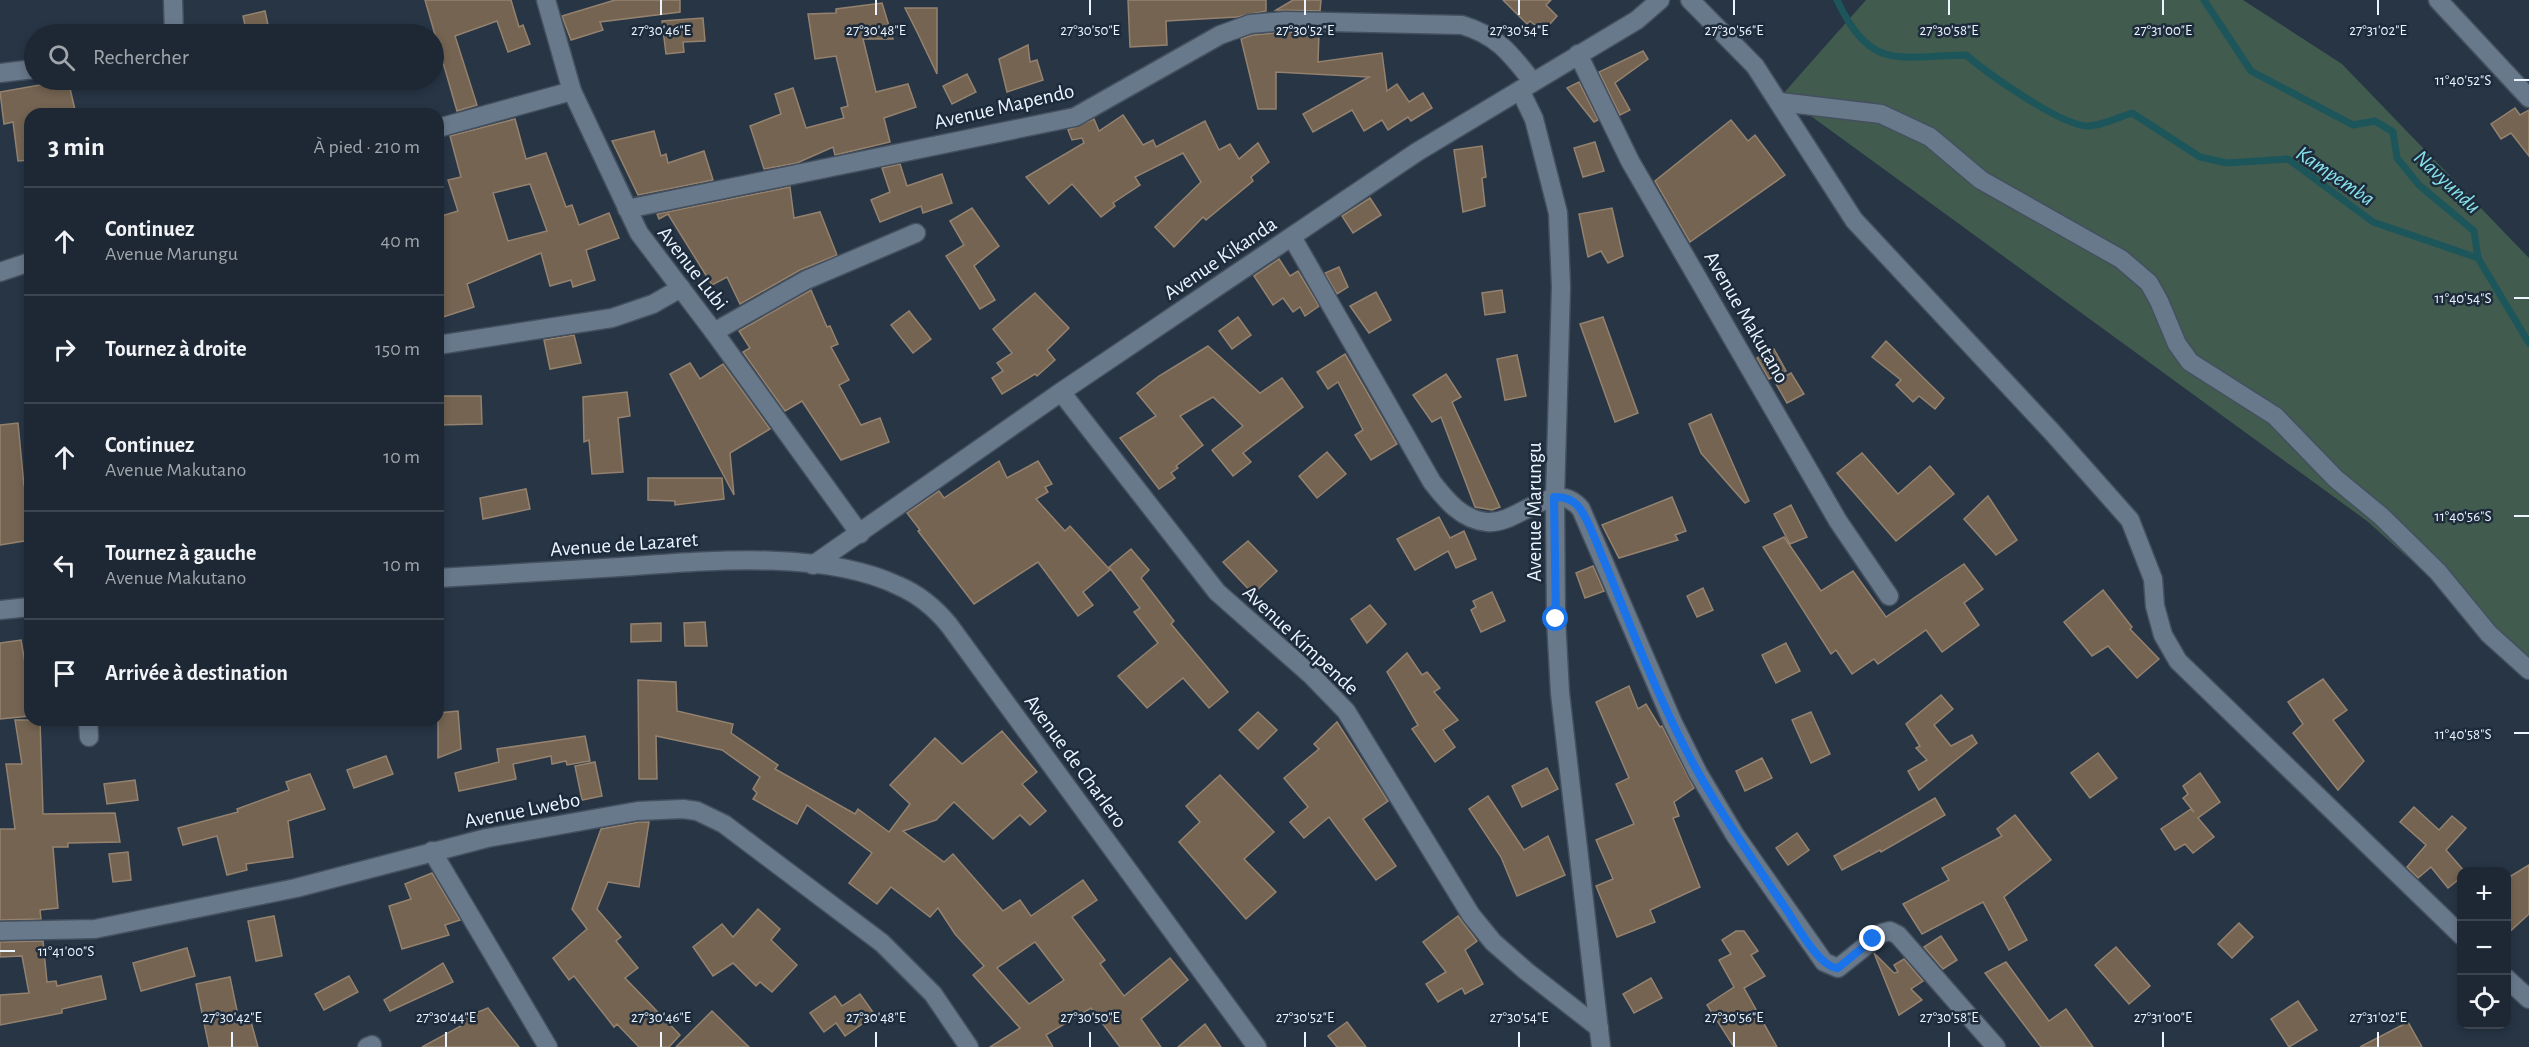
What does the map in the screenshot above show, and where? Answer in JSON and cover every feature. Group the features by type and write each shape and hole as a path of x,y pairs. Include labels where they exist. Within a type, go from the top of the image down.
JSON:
{"street":[{"path":"173,0 174,24"},
{"name":"Avenue Lubi","path":"546,0 572,91 639,233 714,332 860,534"},
{"name":"Avenue Kikanda","path":"813,565 1061,392 1417,152 1637,20 1660,0"},
{"path":"1690,0 1755,66 1854,220 2052,432 2130,520 2150,568 2163,636 2178,661 2457,931"},
{"path":"2438,0 2529,98"},
{"name":"Avenue Mapendo","path":"627,209 1075,117 1220,35 1266,22 1462,25 1488,34 1502,45 1526,86"},
{"name":"Avenue Makutano","path":"1578,54 1630,161 1838,521 1889,596"},
{"path":"0,73 24,70"},
{"name":"Avenue Marungu","path":"1526,86 1558,213 1561,287 1554,497 1560,693 1600,1047"},
{"path":"444,126 572,91"},
{"path":"1780,102 1881,114 1930,137 1981,180 2121,259 2149,283 2177,344 2190,362 2275,416 2336,479 2381,516 2438,572 2489,634 2529,670"},
{"path":"714,332 806,280 916,233"},
{"path":"1292,237 1432,482 1444,498 1465,515 1490,522 1554,497 1570,499 1581,509 1673,723 1698,773 1735,835 1824,962 1838,968 1882,933 1890,931 1898,934 1996,1047"},
{"path":"0,272 24,264"},
{"path":"444,344 612,318 653,304 681,288"},
{"name":"Avenue Kimpende","path":"1061,392 1217,592 1311,675 1346,711 1471,915 1493,942 1599,1028"},
{"name":"Avenue de Lazaret","path":"444,578 724,560 813,565"},
{"name":"Avenue de Charlero","path":"813,565 853,571 898,585 932,606 949,624 1257,1047"},
{"path":"0,610 24,608"},
{"name":"Avenue Lwebo","path":"0,931 95,929 296,888 487,838 638,812 667,809 697,811 724,824 766,853 882,943 933,994 969,1047"},
{"path":"432,851 548,1047"},
{"path":"2511,983 2529,999"}],"green space":[{"path":"1866,0 2243,0 2342,64 2529,258 2529,666 2367,521 1782,95"}],"building":[{"path":"425,0 511,0 519,27 523,25 530,44 508,52 497,21 455,36 477,105 457,111 444,66 444,24 432,24"},
{"path":"615,0 680,0 680,12 600,22 603,30 571,40 562,16"},
{"path":"1128,0 1266,0 1266,11 1237,17 1166,21 1167,45 1130,47"},
{"path":"1293,0 1321,0 1320,11 1276,10"},
{"path":"1503,0 1551,0 1546,5 1557,16 1543,32 1530,21 1527,24"},
{"path":"882,3 893,39 863,39 876,92 908,84 916,107 884,118 890,142 835,155 833,147 797,163 764,169 750,126 781,114 775,94 793,88 806,128 844,118 841,108 848,106 836,56 815,59 808,14 836,13 836,9"},
{"path":"905,8 937,8 937,74 918,34"},
{"path":"265,11 268,24 245,24 243,16"},
{"path":"703,18 705,41 683,42 684,52 666,54 662,21"},
{"path":"1285,32 1319,33 1318,62 1382,53 1387,91 1397,84 1409,102 1423,93 1432,108 1411,121 1408,117 1388,130 1382,120 1364,131 1352,110 1313,132 1303,114 1369,77 1276,72 1276,109 1258,109 1241,39 1252,35"},
{"path":"1028,45 1030,62 1037,60 1043,80 1007,92 999,59"},
{"path":"1643,51 1648,59 1615,83 1630,110 1620,115 1599,72"},
{"path":"967,74 976,92 952,104 943,86"},
{"path":"1579,82 1598,120 1594,122 1567,88"},
{"path":"24,88 24,90 70,90 75,108 24,108 24,160 18,161 13,122 4,124 0,92"},
{"path":"2515,108 2520,115 2529,110 2529,156 2511,133 2501,139 2491,124"},
{"path":"1123,115 1143,145 1153,140 1156,147 1205,121 1219,150 1230,144 1239,159 1258,143 1269,162 1251,177 1253,181 1206,220 1203,217 1174,247 1155,227 1201,182 1183,153 1135,177 1140,185 1113,203 1115,206 1101,217 1072,184 1049,204 1026,177 1084,143 1082,138 1072,140 1068,130 1094,119 1099,131"},
{"path":"515,119 526,159 546,153 566,207 572,205 579,225 609,213 619,238 586,250 595,280 573,287 571,280 550,286 541,253 467,284 474,307 444,317 444,215 458,211 448,180 461,177 450,136","holes":["530,184 547,231 508,241 493,193"]},
{"path":"1731,120 1748,141 1755,135 1785,175 1690,242 1655,181"},
{"path":"654,131 661,156 666,154 668,163 704,151 713,180 638,195 612,141"},
{"path":"1595,142 1604,171 1583,177 1574,148"},
{"path":"1482,146 1486,177 1482,178 1485,206 1463,212 1454,150"},
{"path":"900,164 907,186 942,174 952,203 923,213 921,206 880,222 871,200 890,192 882,168"},
{"path":"790,187 794,218 820,212 837,255 800,270 740,304 727,277 712,285 668,214 659,219 657,214"},
{"path":"1370,198 1381,215 1353,233 1342,216"},
{"path":"972,208 999,246 974,266 995,300 980,309 946,256 964,245 950,221"},
{"path":"1612,208 1623,256 1608,263 1601,251 1588,257 1579,214"},
{"path":"1279,259 1290,276 1298,271 1319,306 1305,316 1300,307 1293,312 1283,298 1273,305 1254,276"},
{"path":"1339,267 1348,287 1337,294 1325,273"},
{"path":"811,290 827,327 830,326 838,344 831,347 849,380 839,385 861,425 880,418 889,442 841,460 802,401 785,411 743,352 750,348 739,331"},
{"path":"1502,290 1505,312 1485,315 1482,293"},
{"path":"1376,292 1391,320 1369,333 1350,306"},
{"path":"1035,293 1069,328 1047,350 1055,360 1037,376 1035,374 1002,394 992,378 1003,371 997,363 1012,353 993,329"},
{"path":"909,311 931,339 913,353 891,325"},
{"path":"1238,317 1251,335 1232,349 1219,331"},
{"path":"1603,317 1638,413 1615,422 1580,324"},
{"path":"574,335 581,363 550,369 544,340"},
{"path":"1886,341 1944,398 1935,409 1919,396 1913,402 1896,385 1901,380 1872,357"},
{"path":"1208,346 1260,393 1282,378 1303,407 1243,453 1251,462 1233,476 1212,450 1243,426 1213,397 1180,416 1203,445 1176,466 1178,468 1171,473 1175,478 1159,489 1120,438 1156,416 1137,393 1159,376"},
{"path":"1774,349 1786,371 1769,379 1757,358"},
{"path":"1345,354 1397,444 1371,460 1355,435 1363,430 1338,382 1328,389 1317,372"},
{"path":"1517,355 1526,396 1505,400 1497,359"},
{"path":"690,363 700,379 723,364 770,429 730,453 734,495 670,374"},
{"path":"1791,373 1804,394 1787,403 1775,382"},
{"path":"1446,374 1461,397 1452,402 1500,507 1492,510 1475,507 1441,417 1432,422 1413,395"},
{"path":"627,392 630,416 618,418 623,472 592,474 589,440 584,442 583,397"},
{"path":"444,396 481,396 482,424 444,425"},
{"path":"1711,414 1749,501 1745,503 1701,453 1689,424"},
{"path":"18,423 24,486 24,541 0,545 0,425"},
{"path":"1327,452 1346,474 1317,498 1299,476"},
{"path":"1862,453 1898,494 1930,466 1954,494 1896,541 1837,473"},
{"path":"999,461 1007,478 1038,461 1052,484 1045,487 1048,492 1036,499 1065,531 1070,526 1110,570 1083,592 1093,605 1078,616 1038,562 974,604 918,531 920,530 907,513 939,491 944,498"},
{"path":"648,478 722,478 724,499 675,505 675,501 648,500"},
{"path":"526,489 530,509 483,519 480,498"},
{"path":"1988,496 2017,540 1996,555 1964,519"},
{"path":"1672,497 1686,531 1675,535 1678,540 1619,558 1602,525"},
{"path":"1791,505 1807,537 1790,544 1774,514"},
{"path":"1439,517 1450,538 1464,531 1476,559 1456,568 1448,551 1415,570 1397,539"},
{"path":"1784,537 1821,591 1853,571 1886,617 1964,564 1983,589 1964,603 1979,625 1942,652 1926,630 1878,664 1874,659 1852,674 1836,650 1831,654 1763,547"},
{"path":"1248,541 1277,571 1253,594 1223,562"},
{"path":"1131,549 1149,570 1141,578 1174,621 1171,624 1228,692 1209,708 1183,678 1147,708 1118,676 1158,643 1134,612 1140,608 1109,567"},
{"path":"1593,566 1604,591 1585,598 1576,573"},
{"path":"1703,588 1713,610 1697,617 1687,596"},
{"path":"2103,590 2132,627 2130,629 2159,659 2137,678 2108,646 2092,656 2064,622"},
{"path":"1492,592 1505,621 1481,632 1471,610 1476,607 1473,601"},
{"path":"1370,605 1386,624 1367,643 1351,619"},
{"path":"705,622 707,646 685,646 684,623"},
{"path":"661,623 661,641 631,642 631,624"},
{"path":"21,640 24,657 24,717 0,719 0,643"},
{"path":"1786,643 1800,671 1776,683 1762,655"},
{"path":"1407,653 1422,675 1427,672 1440,688 1434,692 1458,720 1443,730 1455,747 1435,762 1412,729 1418,725 1387,672"},
{"path":"2323,679 2347,710 2333,720 2364,761 2338,790 2293,733 2303,724 2288,702"},
{"path":"638,680 676,682 677,711 733,724 731,733 778,765 775,769 855,814 858,809 889,832 910,804 890,785 935,738 962,764 1002,731 1037,772 1022,784 1046,811 1030,825 1020,815 993,839 954,802 936,820 903,831 944,862 953,854 1003,911 1020,900 1031,916 1083,880 1097,900 1072,917 1105,960 1100,964 1124,996 1170,958 1188,980 1141,1019 1161,1047 1120,1047 1091,1008 1046,1035 1053,1047 990,1047 1020,1028 973,975 984,966 955,934 938,908 930,917 891,887 877,904 849,883 872,853 807,805 797,824 753,799 757,793 753,789 760,777 722,750 656,736 657,779 639,779","holes":["1035,942 1064,980 1029,1004 997,968"]},
{"path":"1629,686 1638,709 1646,704 1660,727 1662,726 1694,788 1674,802 1679,816 1673,818 1700,887 1650,910 1655,922 1617,937 1596,886 1613,879 1596,840 1634,824 1616,784 1629,778 1596,702"},
{"path":"1941,695 1953,709 1934,725 1951,746 1972,735 1977,743 1919,790 1908,771 1927,760 1916,748 1920,746 1906,724"},
{"path":"458,711 461,749 438,758 438,726 444,726 444,712"},
{"path":"1258,712 1277,730 1258,749 1239,730"},
{"path":"1811,712 1830,754 1811,763 1792,720"},
{"path":"15,720 24,720 24,726 40,726 43,814 115,813 120,842 68,843 68,847 53,847 58,908 40,910 41,919 0,920 0,829 15,829 6,764 22,764"},
{"path":"1337,722 1388,801 1363,819 1396,866 1376,880 1329,817 1304,838 1290,822 1308,807 1284,778 1319,749 1314,744"},
{"path":"585,736 590,761 567,765 566,761 552,764 551,756 513,764 516,779 459,791 455,773 499,762 497,749"},
{"path":"2098,753 2117,778 2090,798 2071,773"},
{"path":"386,756 393,774 354,788 347,770"},
{"path":"1762,758 1772,778 1745,791 1736,771"},
{"path":"595,762 602,796 582,800 575,766"},
{"path":"1547,768 1558,789 1522,807 1512,786"},
{"path":"2200,773 2220,802 2198,818 2214,837 2193,853 2185,844 2175,850 2161,829 2191,809 2194,812 2183,798 2188,794 2183,786"},
{"path":"310,774 325,809 288,821 293,857 246,864 247,870 227,875 217,836 183,845 178,828 238,812 237,809 289,790 286,782"},
{"path":"1220,775 1274,832 1244,859 1276,892 1246,919 1179,842 1200,822 1186,806"},
{"path":"135,780 138,800 107,804 104,784"},
{"path":"1488,796 1524,850 1548,836 1565,875 1517,896 1501,857 1469,809"},
{"path":"1935,798 1945,815 1881,852 1880,850 1842,870 1834,856"},
{"path":"2414,807 2439,830 2452,816 2466,828 2446,850 2461,867 2457,867 2457,881 2448,888 2431,867 2418,878 2407,867 2426,845 2400,822"},
{"path":"2015,815 2051,860 2004,897 2027,940 2009,950 1983,902 1922,934 1903,904 1949,880 1942,868 2002,836 1997,829"},
{"path":"649,822 639,887 608,882 597,909 621,937 616,941 638,968 625,978 680,1035 669,1047 639,1047 617,1024 614,1027 574,976 569,980 553,958 587,929 572,909 601,829"},
{"path":"1797,833 1809,850 1788,865 1776,848"},
{"path":"128,852 131,880 113,882 109,854"},
{"path":"2529,865 2529,914 2511,930 2511,921 2511,876"},
{"path":"432,873 460,920 445,925 449,935 402,949 389,906 411,899 405,884"},
{"path":"758,909 780,929 771,940 797,965 772,992 760,982 756,986 733,963 713,976 693,947 722,924 733,937"},
{"path":"274,916 282,956 256,961 248,921"},
{"path":"1458,916 1477,941 1465,950 1483,984 1465,994 1462,988 1438,1002 1426,984 1446,972 1423,942"},
{"path":"2239,923 2253,937 2232,958 2218,944"},
{"path":"1736,931 1744,931 1758,951 1751,955 1765,976 1744,988 1777,1047 1734,1047 1707,1005 1734,987 1719,960 1731,954 1722,940"},
{"path":"1941,936 1957,960 1943,969 1924,947"},
{"path":"43,941 47,982 56,981 57,986 101,976 106,999 62,1009 62,1013 0,1025 0,995 29,993 22,956 0,957 0,942"},
{"path":"2116,947 2150,986 2129,1004 2095,965"},
{"path":"187,948 195,976 141,991 133,963"},
{"path":"1874,953 1894,973 1898,972 1894,965 1904,959 1923,981 1911,989 1922,1000 1899,1015"},
{"path":"2006,962 2049,1021 2066,1009 2093,1047 2041,1047 1985,973"},
{"path":"443,963 453,982 390,1011 384,1000"},
{"path":"349,976 358,992 324,1010 315,994"},
{"path":"230,977 240,1025 251,1022 258,1047 209,1047 196,984"},
{"path":"1651,978 1662,998 1634,1013 1623,994"},
{"path":"860,994 875,1015 845,1036 836,1023 824,1032 810,1013 835,996 842,1006"},
{"path":"2298,1001 2317,1030 2289,1047 2271,1019"},
{"path":"488,1008 519,1047 422,1047 461,1026 459,1020"},
{"path":"712,1011 749,1047 676,1047"},
{"path":"1347,1022 1366,1047 1337,1047 1328,1036"},
{"path":"2408,1022 2422,1047 2360,1047"},
{"path":"1205,1024 1221,1047 1178,1047"}],"waterway":[{"name":"Kampemba","path":"1837,0 1862,39 1875,49 1889,55 1904,57 1966,55 1990,74 2043,108 2076,124 2093,126 2132,113 2200,157 2227,163 2288,159 2373,222 2478,258"},
{"name":"Navyundu","path":"2204,0 2251,71 2353,125 2375,121 2393,132 2397,158 2419,185 2474,231 2478,258 2529,343"}],"route":[{"path":"1556,619 1554,497 1562,497 1570,499 1581,509 1590,527 1673,723 1698,773 1735,835 1810,944 1824,962 1833,968 1838,968 1873,939"}]}
